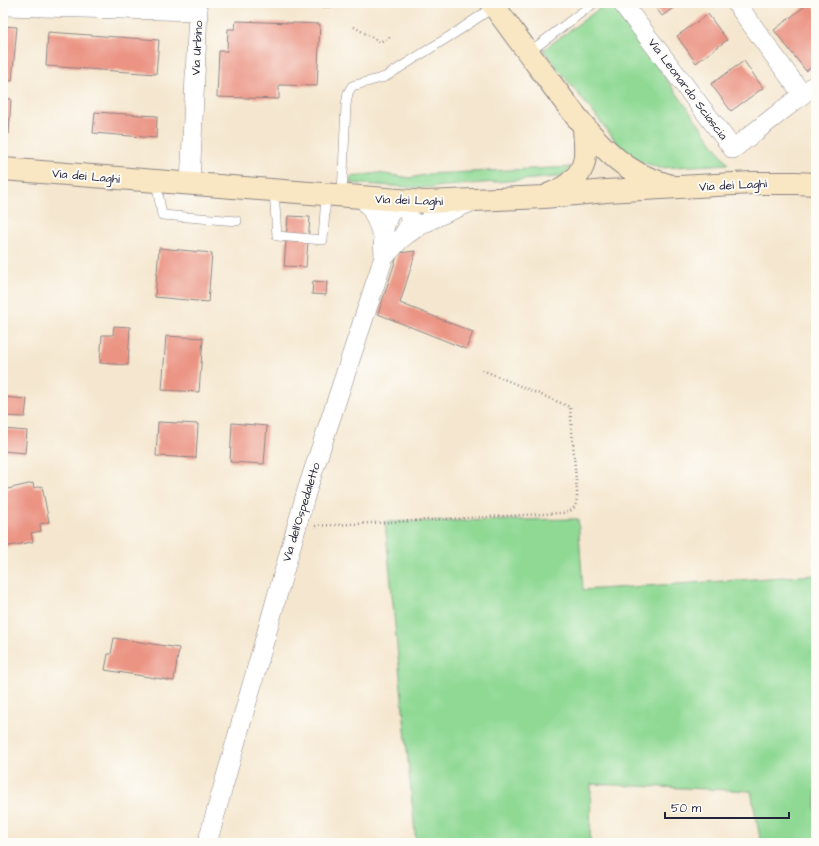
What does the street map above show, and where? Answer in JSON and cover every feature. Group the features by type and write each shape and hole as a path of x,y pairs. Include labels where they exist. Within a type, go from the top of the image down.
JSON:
{"main road":[{"path":"494,5 528,53 584,126 613,156 637,173 675,187"},
{"path":"544,197 570,184 577,176 583,165 585,156 584,126"},
{"path":"583,165 585,174 590,181 606,191 615,186 618,177 617,166 613,156"},
{"name":"Via dei Laghi","path":"3,169 425,202 544,197 606,191 752,183 816,184"}],"street":[{"name":"Via Leonardo Sciascia","path":"622,3 733,148 809,89"},
{"path":"736,3 809,89"},
{"name":"Via Urbino","path":"3,6 199,7 190,184"},
{"path":"344,196 373,212 388,246 447,212 476,200"},
{"name":"Via dell'Ospedaletto","path":"209,840 307,490 388,246 407,228 410,222 409,212 402,200"}],"lane":[{"path":"528,53 594,3"},
{"path":"274,190 277,236 323,240 344,196 346,104 348,93 352,86 385,77 458,32 494,5"},
{"path":"156,181 162,215 237,221"}],"path":[{"path":"354,27 380,42 392,36"},
{"path":"296,527 562,513 572,510 576,504 577,492 570,407 480,369"}],"green space":[{"path":"607,3 611,3 728,164 659,168 642,162 623,150 543,50"},
{"path":"571,167 566,173 557,177 421,188 350,183 351,177 378,173 410,178 429,174"},
{"path":"578,519 583,590 816,575 816,843 761,843 751,791 591,784 590,843 416,843 385,522"}],"building":[{"path":"311,3 337,3 331,7 314,7"},
{"path":"652,3 680,3 662,16"},
{"path":"811,3 816,9 816,64 806,71 774,30"},
{"path":"708,14 727,40 696,63 677,36"},
{"path":"236,21 320,24 317,86 279,85 279,99 217,97 219,51 227,51 228,29 235,29"},
{"path":"3,26 17,27 12,81 3,80"},
{"path":"48,32 159,40 156,74 46,66"},
{"path":"744,61 763,88 731,111 711,84"},
{"path":"3,98 11,99 9,134 3,134"},
{"path":"95,112 157,116 156,138 93,133"},
{"path":"288,216 310,217 306,267 284,266"},
{"path":"159,248 212,253 208,302 155,297"},
{"path":"416,251 400,303 473,332 466,349 378,314 398,253"},
{"path":"313,281 327,282 326,295 312,294"},
{"path":"114,326 130,327 128,365 100,363 102,335 113,335"},
{"path":"166,336 203,338 199,392 162,390"},
{"path":"3,397 27,399 25,417 3,416"},
{"path":"158,422 198,424 196,458 156,456"},
{"path":"232,423 267,426 264,464 230,462"},
{"path":"3,429 27,431 25,453 3,451"},
{"path":"33,483 34,488 42,486 49,522 40,524 41,531 31,533 33,542 3,547 3,490"},
{"path":"114,638 179,648 174,681 105,670 108,654 111,654"}]}
